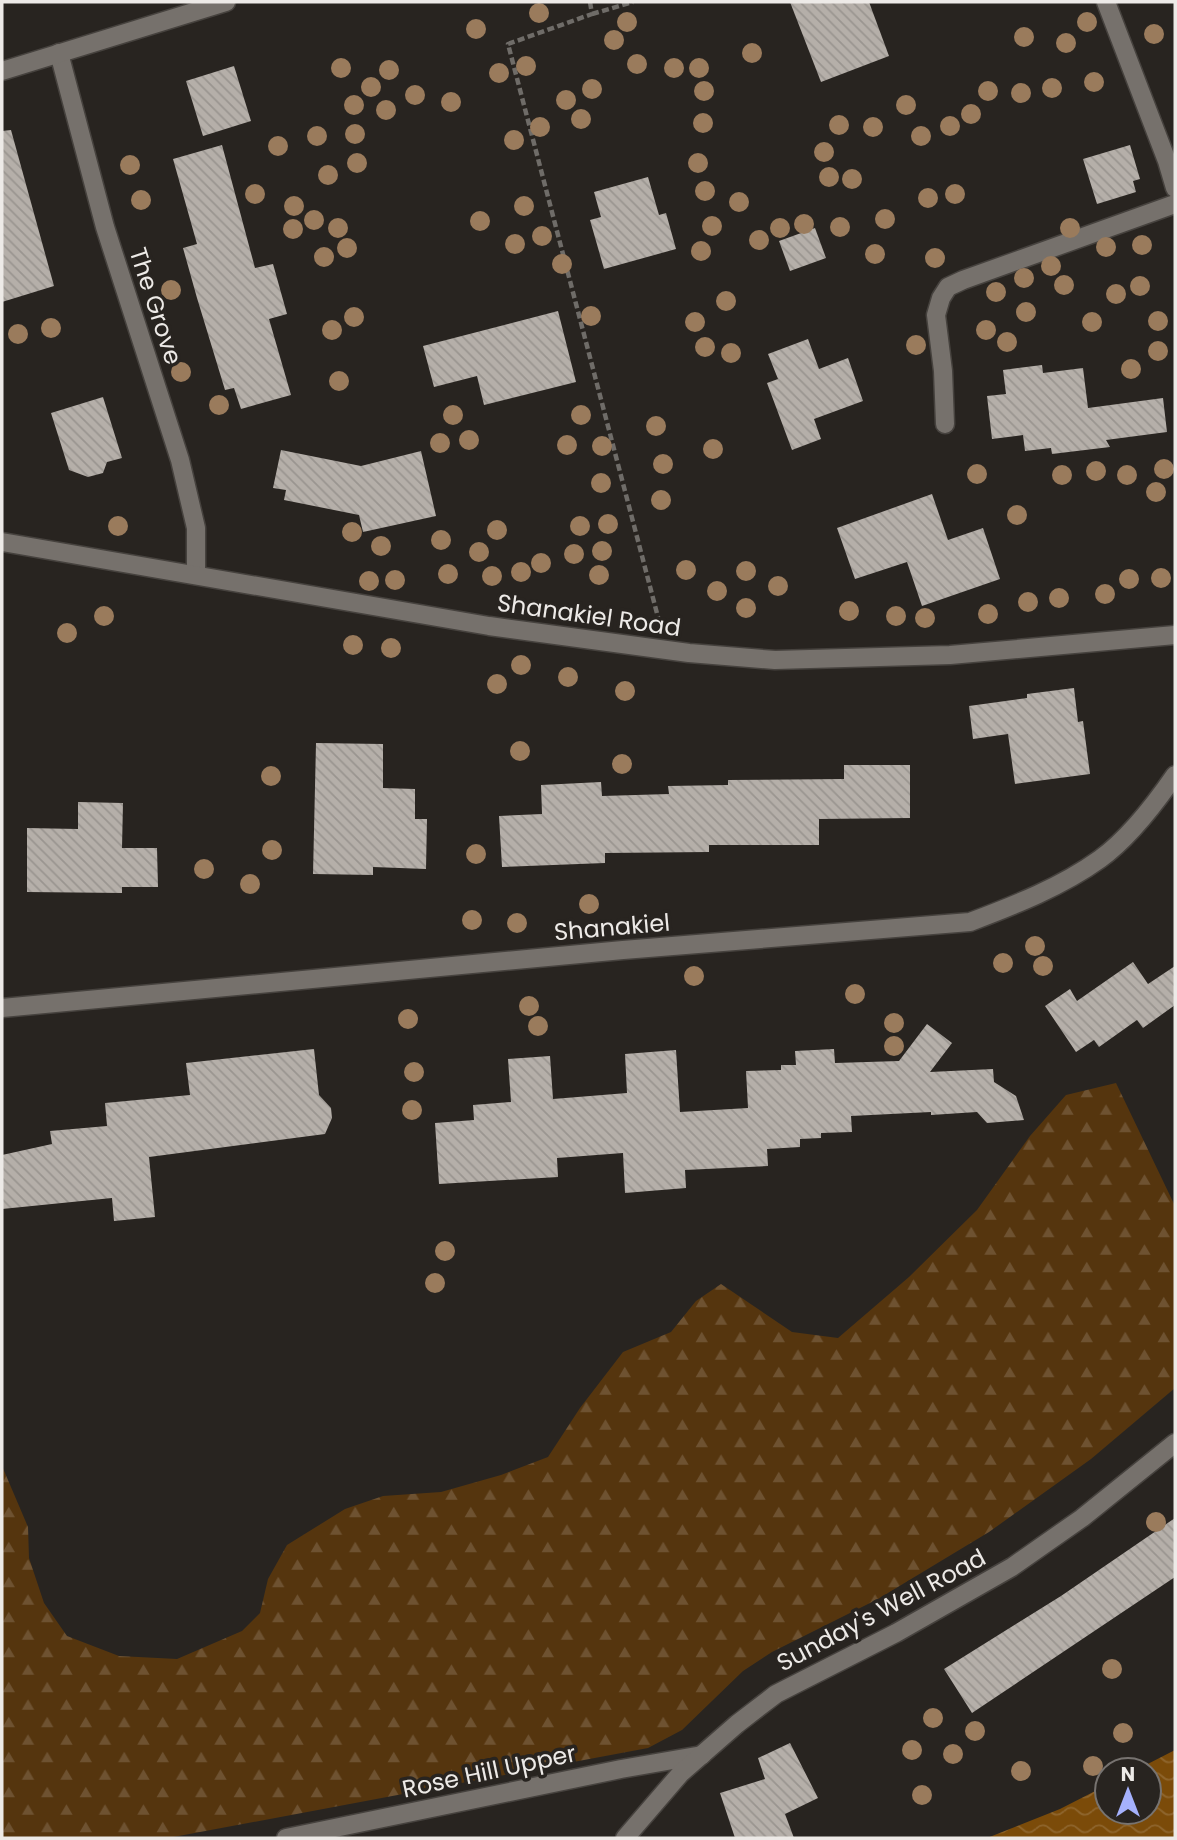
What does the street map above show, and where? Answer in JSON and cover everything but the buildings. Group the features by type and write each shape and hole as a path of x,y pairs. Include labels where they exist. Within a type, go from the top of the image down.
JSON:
{"street":[{"path":"2,71 226,2"},
{"path":"1106,2 1171,160 1175,188"},
{"name":"The Grove","path":"59,53 105,227 180,460 195,528 195,575"},
{"path":"945,424 943,372 936,315 941,298 948,287 1175,204"},
{"name":"Shanakiel Road","path":"2,542 477,624 667,650 775,660 950,655 1175,635"},
{"name":"Shanakiel","path":"2,1008 623,950 970,922 1022,902 1063,882 1102,858 1130,831 1175,775"},
{"name":"Sunday's Well Road","path":"625,1838 681,1773 776,1693 896,1633 1012,1567 1082,1518 1175,1443"},
{"name":"Rose Hill Upper","path":"286,1838 610,1771 702,1755"}],"path":[{"path":"590,2 592,14"},
{"path":"633,2 508,44 667,650"}],"green space":[{"path":"1116,1083 1175,1206 1175,1388 1091,1459 989,1532 878,1599 772,1652 743,1671 682,1730 648,1748 168,1838 2,1838 2,1466 28,1527 29,1558 44,1603 67,1636 119,1656 177,1659 242,1631 260,1613 268,1579 287,1545 345,1509 383,1496 441,1492 501,1475 548,1457 580,1408 623,1352 671,1332 696,1301 721,1284 792,1332 838,1338 909,1277 977,1210 1030,1136 1066,1095"}],"water":[{"path":"1175,1750 1175,1838 987,1838 1060,1809 1093,1792 1093,1826 1163,1826 1163,1756"}]}
